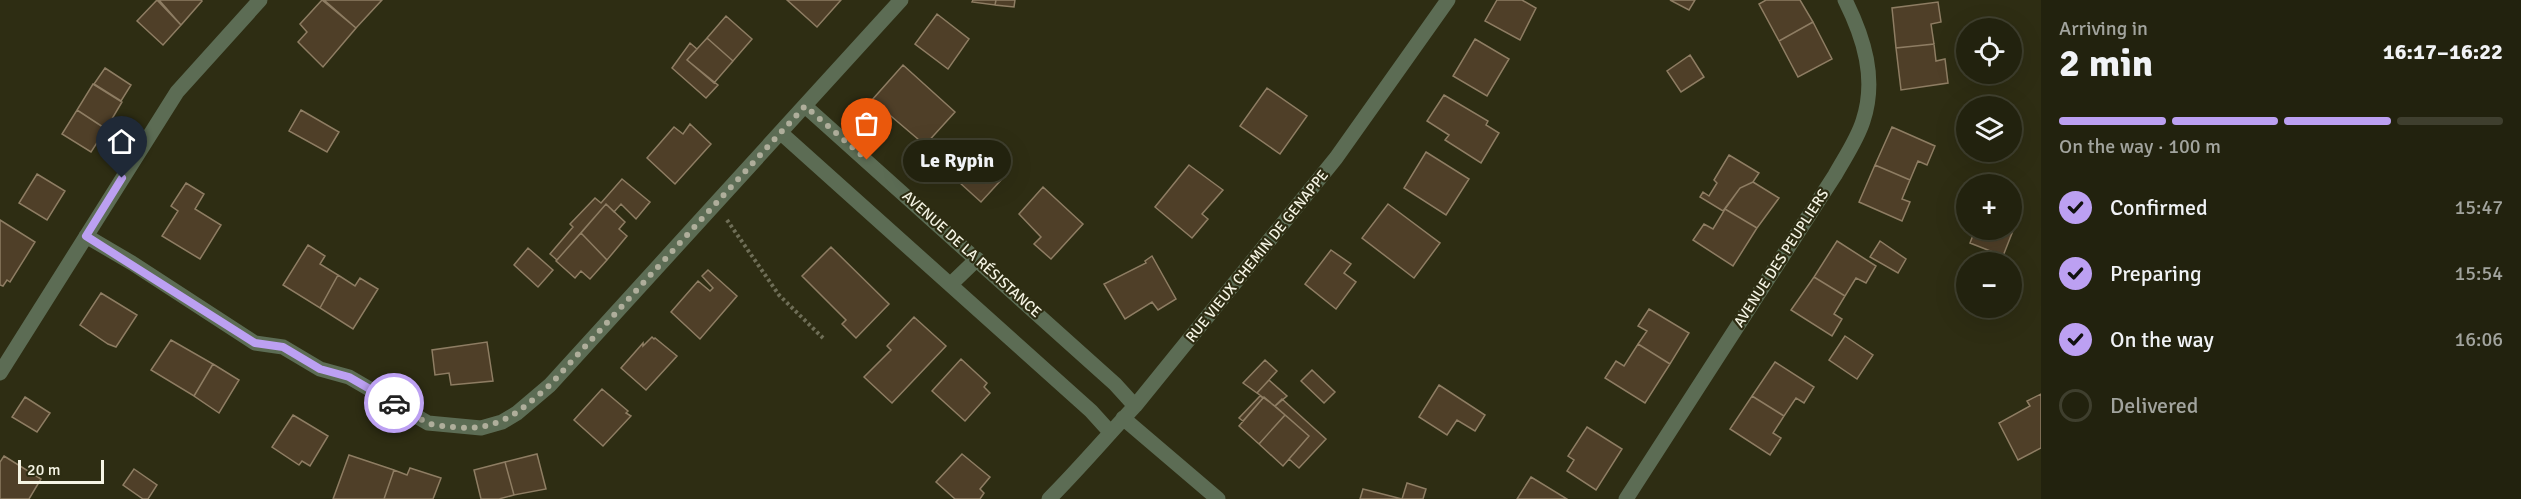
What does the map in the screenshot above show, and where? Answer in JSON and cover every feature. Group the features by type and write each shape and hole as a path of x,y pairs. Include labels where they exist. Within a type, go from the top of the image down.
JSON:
{"street":[{"path":"0,373 177,92 260,0"},
{"path":"86,236 255,343 283,347 320,369 349,377 428,423 481,428 502,422 517,413 550,385 901,0"},
{"name":"RUE VIEUX CHEMIN DE GENAPPE","path":"1049,499 1135,406 1336,158 1448,0"},
{"name":"AVENUE DES PEUPLIERS","path":"1626,499 1857,138 1864,120 1867,101 1868,59 1862,36 1845,0"},
{"name":"AVENUE DE LA RÉSISTANCE","path":"805,106 1115,384 1135,406"},
{"path":"782,133 1091,411 1110,432"},
{"path":"951,284 977,259"},
{"path":"1123,418 1218,499"}],"path":[{"path":"712,206 731,224 779,295 823,338"}],"building":[{"path":"157,0 181,25 163,45 137,21"},
{"path":"159,0 201,0 202,1 181,25"},
{"path":"322,0 356,28 323,67 298,42 307,32 300,24"},
{"path":"324,0 382,0 356,28"},
{"path":"787,0 841,0 817,27"},
{"path":"973,0 996,0 995,5 972,2"},
{"path":"996,0 1015,0 1014,7 995,5"},
{"path":"1497,0 1522,0 1536,8 1520,40 1485,21"},
{"path":"1670,0 1695,0 1689,10"},
{"path":"1766,0 1800,0 1813,22 1779,41 1759,4"},
{"path":"1938,2 1941,22 1931,24 1934,44 1896,48 1892,8"},
{"path":"937,14 969,39 948,69 915,44"},
{"path":"726,16 752,39 733,61 707,38"},
{"path":"1813,22 1832,59 1798,77 1779,41"},
{"path":"707,38 733,61 714,83 687,60"},
{"path":"1475,39 1509,59 1487,96 1453,76"},
{"path":"690,43 697,49 687,60 718,85 706,98 672,68"},
{"path":"1934,44 1936,61 1945,59 1948,83 1901,90 1896,48"},
{"path":"1690,55 1704,77 1681,92 1667,71"},
{"path":"903,65 955,112 925,145 872,100"},
{"path":"105,68 131,85 121,101 94,84"},
{"path":"93,84 122,102 106,129 77,110"},
{"path":"1267,88 1307,116 1280,154 1240,126"},
{"path":"1444,95 1488,121 1486,125 1499,133 1481,163 1445,140 1449,135 1427,121"},
{"path":"77,110 106,129 91,152 62,134"},
{"path":"301,110 339,132 327,152 289,131"},
{"path":"690,124 711,144 675,184 647,158 674,127 683,134"},
{"path":"1892,127 1935,146 1927,165 1918,161 1910,180 1875,165"},
{"path":"979,145 999,162 993,170 1002,179 981,202 949,173 969,150 973,152"},
{"path":"1426,152 1469,179 1446,215 1404,188"},
{"path":"1729,155 1759,173 1753,182 1740,188 1723,211 1700,197 1703,192 1709,196 1717,183 1714,180"},
{"path":"1189,165 1223,190 1202,214 1208,219 1192,238 1155,207"},
{"path":"1875,165 1910,180 1902,199 1910,202 1902,221 1859,202"},
{"path":"37,174 65,191 47,220 19,203"},
{"path":"622,179 650,202 636,219 621,204 614,212 606,204 557,260 550,254 573,227 570,224 595,198 601,203"},
{"path":"1753,182 1779,198 1757,228 1725,209 1740,188"},
{"path":"186,183 204,194 195,209 221,225 200,259 162,236 178,211 171,206"},
{"path":"1043,187 1083,224 1051,259 1034,244 1041,237 1019,214"},
{"path":"606,204 625,222 619,229 627,236 607,260 581,233"},
{"path":"1388,204 1440,243 1414,278 1362,238"},
{"path":"1725,209 1757,228 1733,266 1693,240 1704,224 1713,229"},
{"path":"0,220 35,242 10,282 7,280 3,286 0,285"},
{"path":"581,233 607,260 590,279 581,271 575,278 556,261"},
{"path":"1971,240 2009,240 2005,252 1993,252 1970,243"},
{"path":"1837,241 1876,266 1866,283 1856,278 1845,296 1814,277"},
{"path":"1880,241 1906,259 1898,273 1870,257"},
{"path":"308,245 325,256 320,264 338,275 320,308 283,285"},
{"path":"831,247 889,304 856,338 842,324 846,320 802,276"},
{"path":"528,248 553,270 538,287 514,265"},
{"path":"1331,250 1351,264 1344,273 1356,282 1336,309 1305,284"},
{"path":"1152,256 1176,299 1158,310 1152,302 1125,319 1104,284 1146,263 1145,261"},
{"path":"708,270 737,296 700,339 671,312 698,281 710,291 713,288 702,276"},
{"path":"338,275 355,286 360,278 378,289 353,329 320,308"},
{"path":"1814,277 1845,296 1834,314 1842,319 1832,336 1791,310"},
{"path":"101,293 137,315 116,347 80,325"},
{"path":"1649,309 1689,333 1670,364 1638,344 1647,331 1638,326"},
{"path":"914,317 946,346 892,403 864,377 891,350 887,346"},
{"path":"1845,336 1873,355 1857,379 1829,360"},
{"path":"652,337 677,356 646,390 621,368 643,343 643,346"},
{"path":"171,340 213,364 194,396 151,370"},
{"path":"487,342 493,381 451,385 449,373 435,375 432,350"},
{"path":"1638,344 1670,364 1645,403 1605,378 1616,361 1624,366"},
{"path":"961,359 987,383 984,387 990,393 965,421 932,391"},
{"path":"1265,360 1277,371 1257,393 1243,383"},
{"path":"1775,362 1814,387 1804,403 1796,398 1784,416 1752,396"},
{"path":"213,364 239,380 219,413 194,396"},
{"path":"1312,370 1335,392 1324,403 1301,381"},
{"path":"1269,380 1287,396 1275,406 1257,393"},
{"path":"1439,385 1485,415 1475,431 1457,420 1447,435 1419,417"},
{"path":"602,389 631,416 603,446 574,420"},
{"path":"2041,394 2041,448 2018,460 1999,423 2030,406 2027,401"},
{"path":"1260,396 1263,398 1243,421 1239,418"},
{"path":"1752,396 1784,416 1773,433 1781,438 1770,455 1730,429"},
{"path":"25,397 50,413 37,432 12,417"},
{"path":"1264,397 1285,415 1259,444 1239,426"},
{"path":"1282,399 1326,439 1299,468 1289,459 1309,436 1275,406"},
{"path":"293,415 328,436 310,466 302,461 299,465 272,447"},
{"path":"1285,415 1309,436 1283,466 1259,444"},
{"path":"1587,427 1622,449 1596,490 1567,471 1574,460 1568,456"},
{"path":"537,454 546,489 514,495 505,462"},
{"path":"962,454 990,477 980,489 984,493 980,499 955,499 936,482"},
{"path":"349,455 394,470 384,499 333,499"},
{"path":"4,456 41,479 29,499 0,499 0,462"},
{"path":"505,462 514,495 499,499 481,499 474,470"},
{"path":"410,468 441,478 433,499 384,499 394,470 407,475"},
{"path":"134,469 157,485 148,499 143,499 123,485"},
{"path":"1531,477 1567,499 1517,499"},
{"path":"1407,483 1426,489 1423,499 1402,499"},
{"path":"1363,489 1402,499 1360,499"}],"way so far":[{"path":"394,403 428,423 463,428 481,428 502,422 517,413 550,385 805,106 867,160"}],"place":[{"name":"Le Rypin","path":"867,160"}],"route":[{"path":"122,178 86,236 255,343 283,347 320,369 349,377 394,403"}]}
